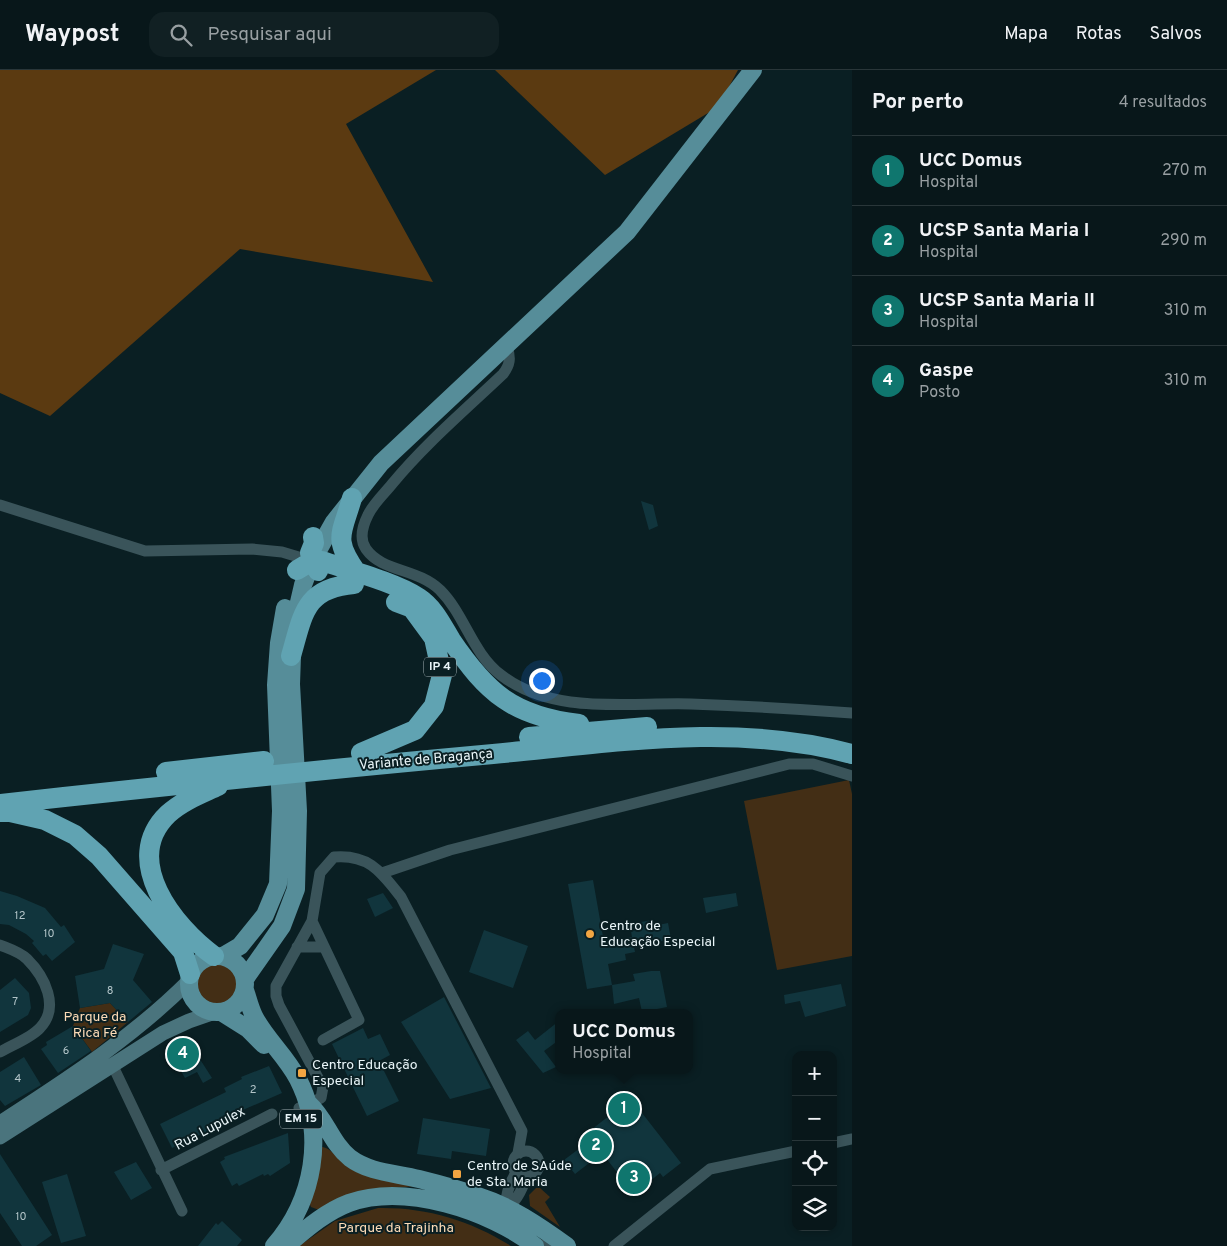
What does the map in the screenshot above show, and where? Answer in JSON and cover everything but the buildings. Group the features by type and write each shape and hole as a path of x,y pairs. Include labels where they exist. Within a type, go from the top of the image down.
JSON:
{"highway":[{"path":"352,498 341,527 341,540 355,579"},
{"path":"304,563 314,543 313,537"},
{"name":"IP 4","path":"304,563 318,571 355,579 412,608 434,638 442,675 434,706 415,730 361,753"},
{"path":"291,656 302,617 311,601 323,590 355,579 419,598 436,614 472,671 494,693 525,712 555,721 580,724 604,723 611,729"},
{"name":"Variante de Bragança","path":"331,762 361,753 611,729 712,725 775,728 852,741"},
{"name":"Variante de Bragança","path":"0,791 331,762 675,738 775,739 823,746 852,754"},
{"name":"Variante de Bragança","path":"0,804 232,779 255,769"},
{"path":"218,956 199,945 177,922 160,895 151,875 150,853 155,831 167,815 183,802 232,779"},
{"path":"0,812 10,812 45,820 75,835 99,856 183,952 189,978"}],"main road":[{"path":"189,978 199,962 240,946 264,915 278,884 281,811 276,685 279,643 286,600 304,563 352,498 381,463 450,396 507,347 627,232 753,70"},
{"path":"313,537 323,517 343,490 375,456 446,392 507,347"},
{"path":"218,1012 236,1005 245,985 282,926 296,889 298,811 291,656 304,563"},
{"name":"EM 15","path":"218,956 238,964 254,1017 297,1078 304,1106 310,1175 276,1232 262,1246"},
{"name":"EM 15","path":"189,978 192,999 198,1006 218,1012 248,1029 286,1073 304,1106"},
{"path":"304,1106 318,1113 326,1129 338,1145 351,1158 366,1166 482,1197 527,1220 567,1246"},
{"path":"308,1150 324,1143 338,1145"},
{"path":"286,1246 328,1213 349,1203 387,1195 436,1202 476,1214 516,1232 539,1245"},
{"path":"298,1198 308,1210 328,1213"},
{"name":"EM 15","path":"274,1246 290,1227 298,1198"}],"street":[{"path":"507,347 510,358 508,367 503,374 424,448 369,513 362,536 364,547 373,558 385,564 417,574 438,588 450,600 480,653 501,675 534,694 553,699 588,703 714,705 852,713"},
{"path":"0,505 146,552 252,549 282,552 304,563"},
{"path":"382,873 450,850 790,764 813,764 852,776"},
{"path":"304,1106 321,1098 323,1087 276,996 279,980 312,921 320,873 334,856 347,856 366,861 382,873 401,897 522,1134 526,1137 530,1151 538,1157 539,1168 534,1174 521,1175 500,1192 482,1197"},
{"path":"312,921 359,1020 323,1040"},
{"path":"0,945 16,951 28,960 46,986 50,1005 48,1016 40,1029 0,1052"},
{"path":"297,947 324,947"},
{"path":"0,1124 104,1054 168,1002 189,978"},
{"path":"138,1048 139,1036 162,1016 168,1002"},
{"path":"0,1137 112,1064 171,1029 218,1012"},
{"path":"112,1064 161,1170 182,1210"},
{"name":"Rua Lupulex","path":"161,1170 272,1114"},
{"path":"522,1134 513,1165 521,1175 520,1204 527,1220"},
{"path":"837,1142 852,1139"},
{"path":"518,1153 530,1151"},
{"path":"614,1246 710,1169 792,1152"},
{"path":"509,1186 506,1209 512,1221 529,1232 539,1245"},
{"path":"387,1195 410,1190 452,1198 488,1211 499,1212 506,1209 520,1194"}],"green space":[{"path":"849,780 852,794 852,956 777,970 744,801"},
{"path":"216,962 228,966 234,972 238,984 234,996 228,1002 216,1006 204,1002 198,996 194,984 198,972 204,966"},
{"name":"Parque da Rica Fé","path":"110,1003 128,1022 92,1052 73,1026 80,1008"},
{"path":"321,1147 328,1149 356,1172 383,1180 419,1186 392,1188 319,1210 311,1207 309,1202"},
{"path":"536,1188 540,1188 550,1197 545,1202 560,1227 530,1206 529,1195"},
{"name":"Parque da Trajinha","path":"378,1208 413,1210 447,1217 480,1229 511,1246 299,1246 335,1221"}],"shaded area":[{"path":"0,70 436,70 346,124 433,282 240,249 50,416 0,393"},
{"path":"495,70 738,70 718,107 605,175"}],"place":[{"name":"Centro de Educação Especial","path":"590,934"},
{"name":"Gaspe","path":"183,1054"},
{"name":"Centro Educação Especial","path":"302,1073"},
{"name":"UCC Domus","path":"624,1109"},
{"name":"UCSP Santa Maria I","path":"596,1146"},
{"name":"Centro de SAúde de Sta. Maria","path":"457,1174"},
{"name":"UCSP Santa Maria II","path":"634,1178"}]}
